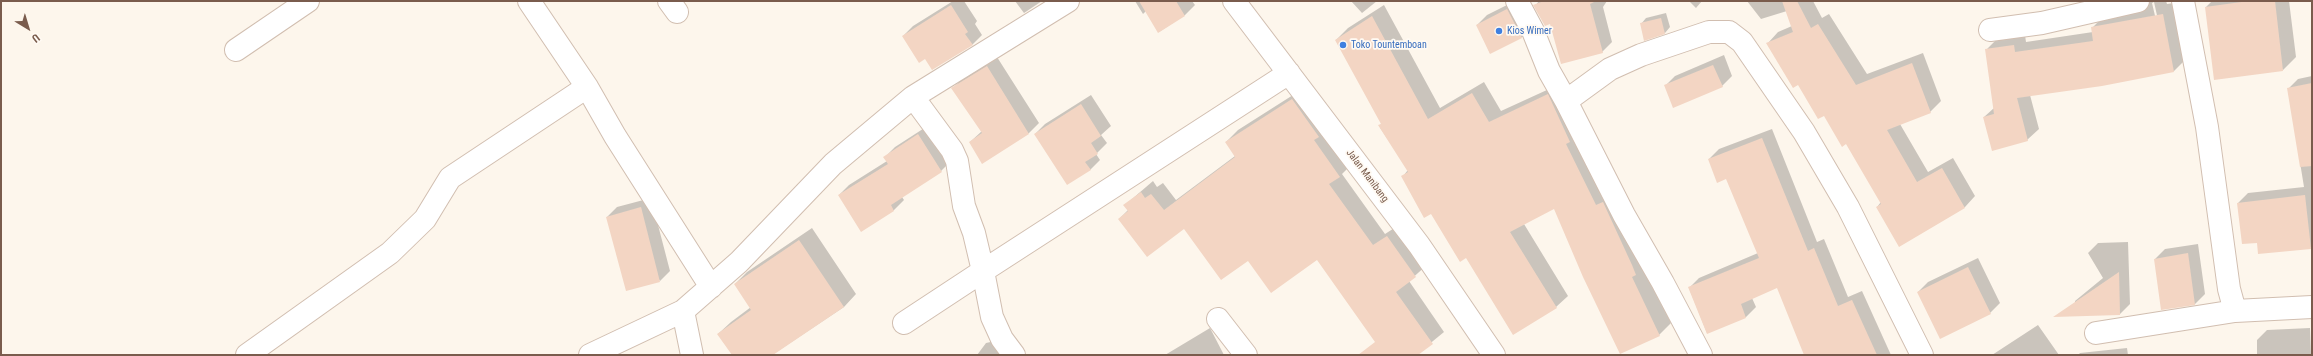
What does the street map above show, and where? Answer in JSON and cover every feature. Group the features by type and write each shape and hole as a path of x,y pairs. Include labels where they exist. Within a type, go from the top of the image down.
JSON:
{"street":[{"path":"236,50 308,1"},
{"path":"529,1 587,87 615,136 711,287"},
{"path":"590,355 683,311 739,262 834,164 913,97 1068,1"},
{"name":"Jalan Manibang","path":"1234,1 1419,245 1494,355"},
{"path":"1517,1 1534,31 1549,71 1566,101 1624,215 1663,283 1701,355"},
{"path":"1990,30 2042,23 2138,1"},
{"path":"2183,1 2207,127 2230,289 2235,312"},
{"path":"1566,101 1590,82 1610,69 1641,55 1709,32 1729,32 1742,42 1804,132 1848,207 1922,355"},
{"path":"904,323 1289,73"},
{"path":"247,355 390,253 425,219 450,178 587,87"},
{"path":"913,97 952,150 957,162 964,206 974,233 992,317 1002,339 1014,355"},
{"path":"2096,333 2235,312 2312,307"},
{"path":"683,311 692,355"},
{"path":"1218,319 1246,355"}],"building":[{"path":"1139,1 1176,1 1185,16 1158,33"},
{"path":"1544,1 1596,1 1590,4 1603,53 1561,64 1550,24 1545,26 1533,5"},
{"path":"1782,1 1797,1 1811,28 1818,24 1856,85 1912,63 1931,113 1887,130 1917,182 1942,168 1965,208 1899,247 1876,207 1881,204 1846,144 1842,147 1824,116 1818,119 1798,85 1793,88 1766,43 1793,32"},
{"path":"2249,1 2275,1 2283,71 2214,80 2205,7"},
{"path":"951,5 968,32 965,34 973,45 932,70 925,59 919,63 902,36"},
{"name":"Kios Wimer","path":"1507,9 1522,38 1490,54 1476,25"},
{"path":"2163,14 2174,72 2102,86 2017,98 2028,141 1992,151 1983,117 1994,114 1985,49 2014,45 2015,52 2093,41 2091,27"},
{"path":"1372,16 1428,119 1472,93 1489,122 1548,94 1570,142 1566,144 1596,205 1603,202 1636,275 1632,277 1660,336 1620,354 1583,277 1554,209 1510,232 1557,308 1513,335 1466,258 1460,262 1431,214 1424,218 1401,176 1408,172 1378,125 1381,124 1335,40"},
{"path":"1661,18 1665,34 1644,41 1640,23"},
{"path":"1713,65 1723,87 1673,108 1664,85"},
{"path":"987,66 1029,134 982,164 969,142 982,133 951,88"},
{"path":"2312,83 2312,166 2300,167 2287,88"},
{"path":"1292,99 1319,137 1314,140 1340,177 1329,184 1373,245 1387,236 1416,277 1396,292 1433,344 1418,355 1358,355 1375,342 1317,260 1271,293 1248,261 1221,280 1184,229 1147,257 1118,219 1128,211 1123,205 1141,192 1145,198 1151,194 1164,210 1235,157 1225,142"},
{"path":"1081,104 1101,136 1091,143 1098,154 1085,162 1091,170 1067,185 1034,134"},
{"path":"918,134 942,172 891,205 894,211 861,232 838,195 888,164 883,157"},
{"path":"1762,138 1808,251 1814,248 1838,306 1852,300 1877,355 1804,355 1777,288 1741,304 1746,318 1707,334 1688,287 1759,258 1726,179 1717,183 1708,159"},
{"path":"2305,195 2311,249 2258,254 2257,243 2242,244 2237,203"},
{"path":"641,207 660,282 626,291 606,217"},
{"path":"799,240 844,307 773,355 732,355 717,334 751,310 734,284"},
{"path":"2188,253 2195,305 2161,310 2154,259"},
{"path":"1968,267 1991,314 1940,339 1917,292"},
{"path":"2119,272 2120,315 2053,317"}],"place":[{"name":"Kios Wimer","path":"1499,31"},
{"name":"Toko Tountemboan","path":"1343,45"}]}
